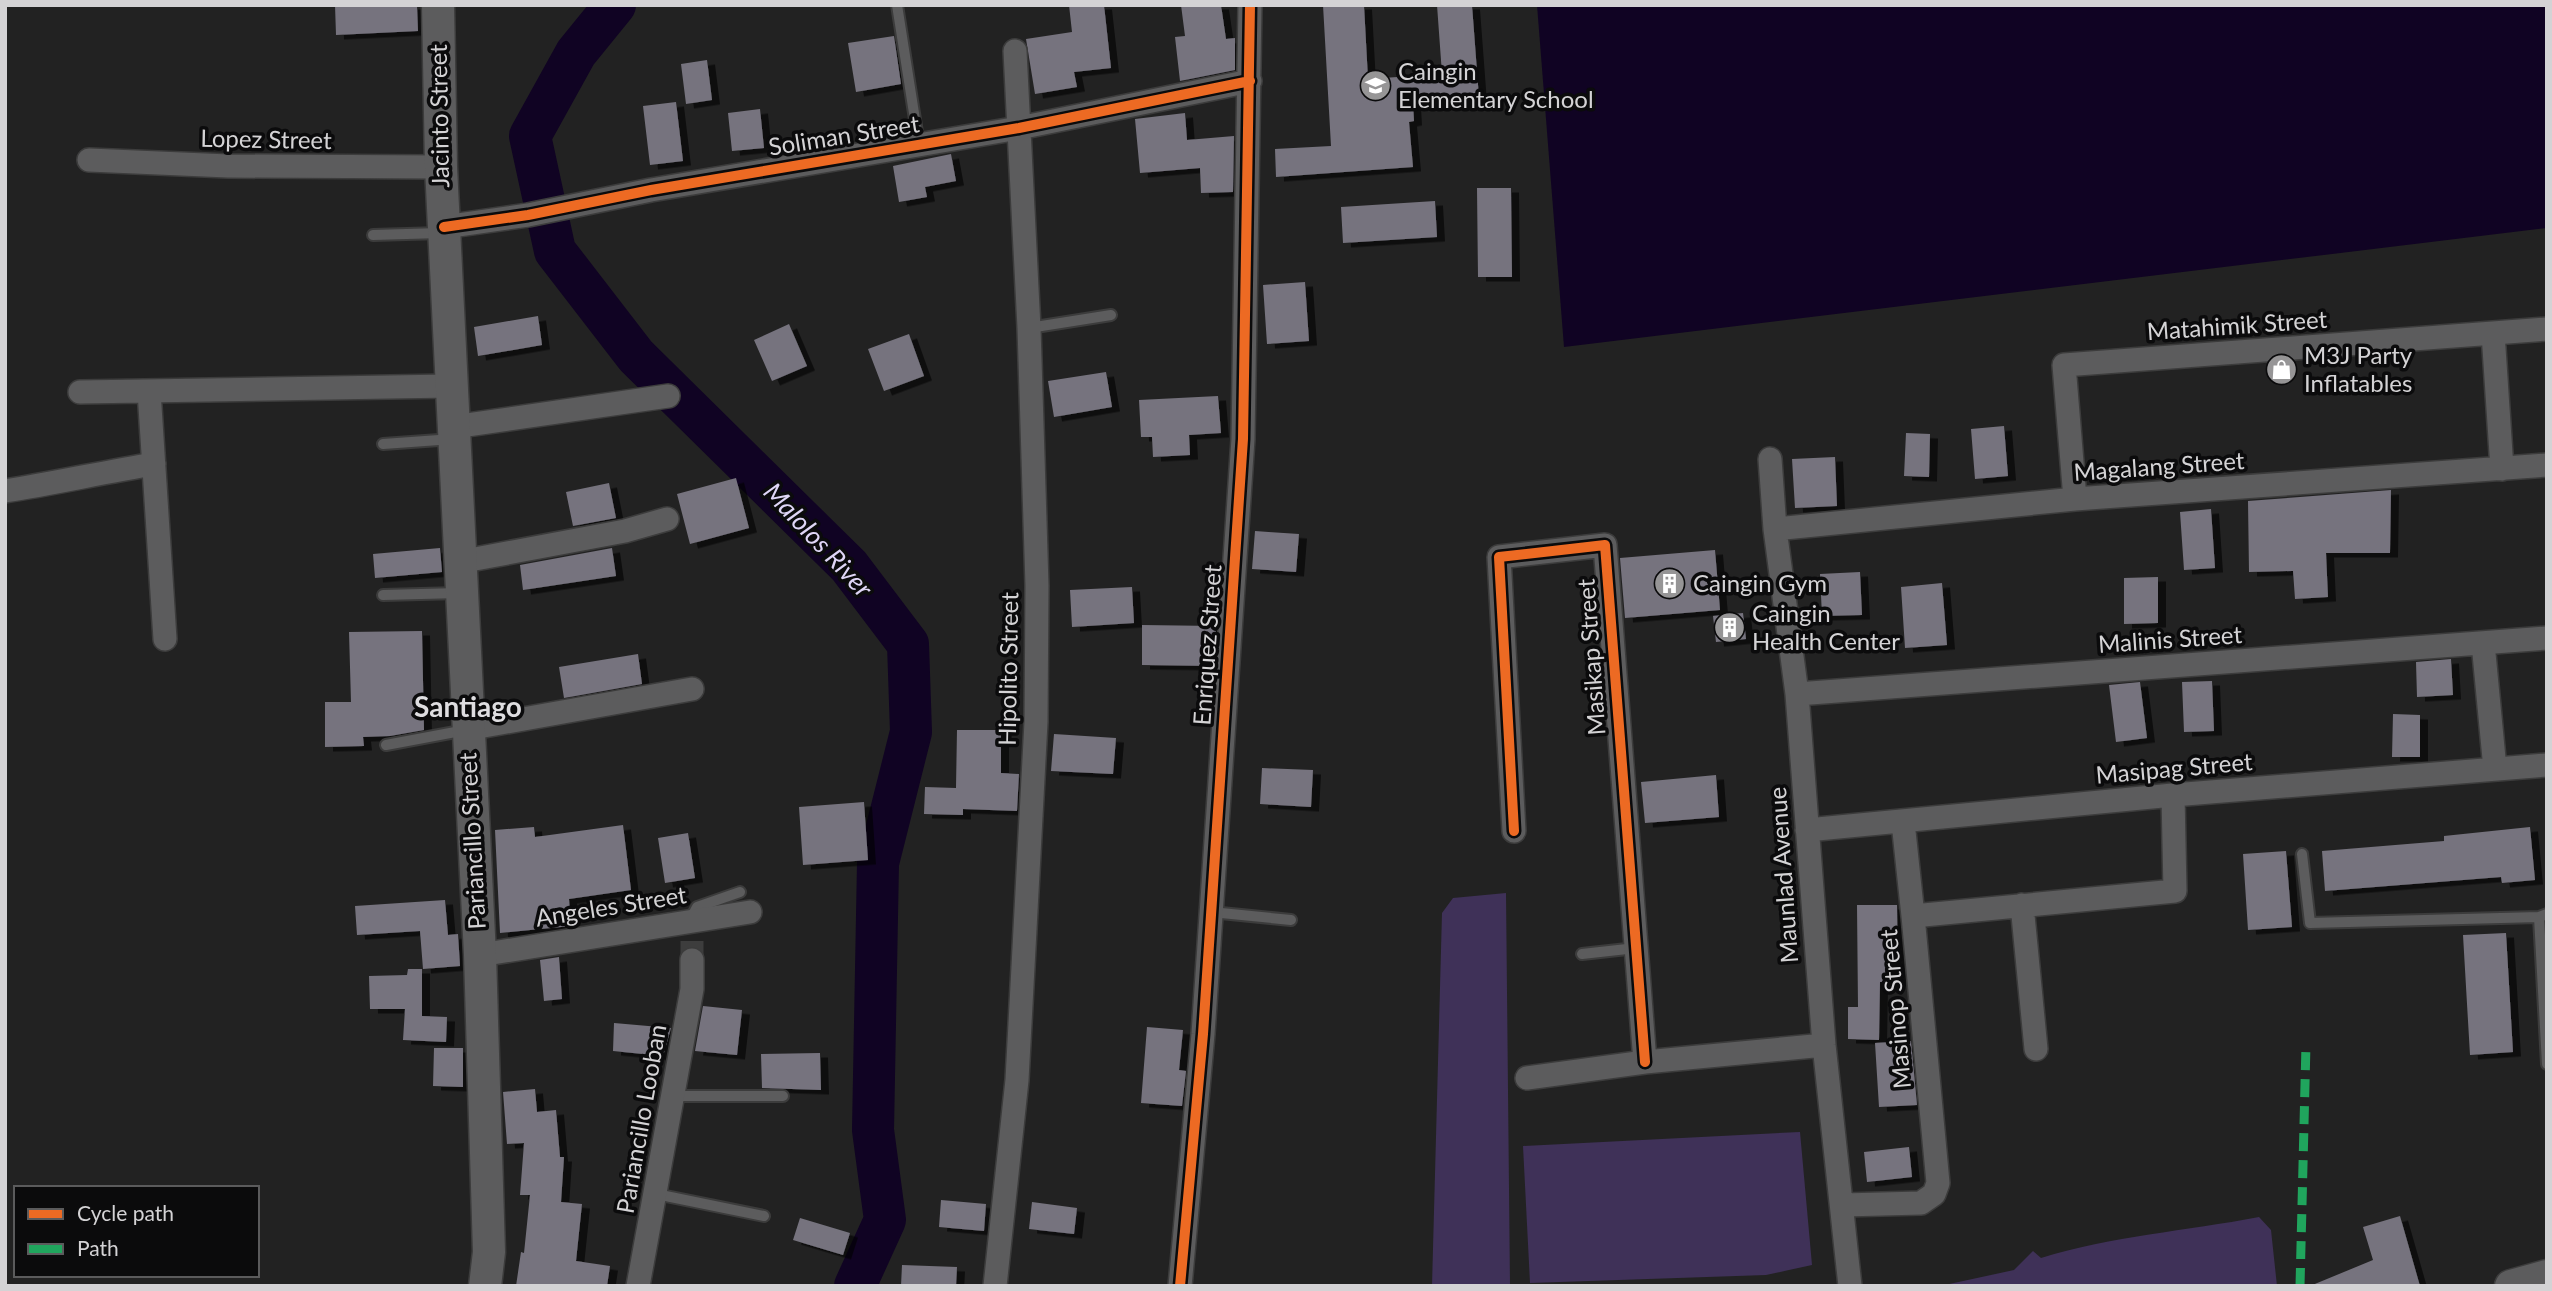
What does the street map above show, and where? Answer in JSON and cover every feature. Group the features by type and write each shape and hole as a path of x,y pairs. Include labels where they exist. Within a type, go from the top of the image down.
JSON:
{"main road":[{"name":"Jacinto Street","path":"438,5 444,230"},
{"name":"Pariancillo Street","path":"444,230 480,955 489,1252 485,1286"},
{"path":"2511,1286 2547,1276"}],"street":[{"name":"Enriquez Street","path":"1180,1286 1211,912 1243,439 1250,5"},
{"name":"Hipolito Street","path":"995,1286 1017,1080 1036,722 1037,586 1029,328 1015,51"},
{"name":"Soliman Street","path":"444,230 651,190 1019,128 1250,81"},
{"name":"Lopez Street","path":"89,160 228,166 441,167"},
{"name":"Matahimik Street","path":"2075,499 2064,365 2547,329"},
{"path":"2493,332 2502,469"},
{"path":"80,392 450,386"},
{"path":"149,391 165,639"},
{"path":"453,433 668,396"},
{"name":"Maunlad Avenue","path":"1770,459 1797,694 1824,1045 1850,1286"},
{"path":"5,491 71,482 98,473 154,464"},
{"name":"Magalang Street","path":"1776,529 2075,499 2547,465"},
{"path":"460,577 667,519"},
{"name":"Masikap Street","path":"1514,831 1499,557 1605,545 1645,1062"},
{"name":"Malinis Street","path":"1797,694 2547,638"},
{"path":"2483,643 2495,769"},
{"path":"467,729 692,689"},
{"name":"Masipag Street","path":"1807,830 2174,795 2547,765"},
{"name":"Masinop Street","path":"1843,1205 1920,1203 1934,1194 1938,1183 1913,916 2175,891 2174,795"},
{"path":"1903,822 1913,916"},
{"name":"Angeles Street","path":"480,955 691,941 745,902"},
{"path":"2022,905 2036,1048"},
{"name":"Pariancillo Looban","path":"638,1286 692,989 691,941"},
{"path":"1527,1078 1645,1062 1824,1045"}],"lane":[{"path":"897,5 919,145"},
{"path":"373,235 444,230"},
{"path":"1029,328 1111,315"},
{"path":"383,444 453,433"},
{"path":"383,595 460,577"},
{"path":"386,745 467,729"},
{"path":"2302,854 2310,923 2543,916 2547,1064"},
{"path":"1211,912 1292,920"},
{"path":"1582,954 1636,948"},
{"path":"672,1096 783,1096"},
{"path":"656,1194 764,1216"}],"shaded area":[{"path":"1537,5 2547,5 2547,228 1564,347"},
{"path":"1506,893 1510,1286 1432,1286 1442,913 1453,898"},
{"path":"1800,1132 1812,1265 1766,1275 1530,1283 1523,1146"},
{"path":"2259,1217 2271,1230 2277,1286 1940,1286 2014,1270 2033,1251 2041,1258 2122,1239"}],"building":[{"path":"335,5 417,5 418,31 336,35"},
{"path":"1069,5 1104,5 1111,68 1074,72 1077,87 1035,94 1026,39 1072,32"},
{"path":"1181,5 1221,5 1226,39 1235,38 1235,70 1180,81 1175,37 1185,36"},
{"path":"1323,5 1364,5 1368,79 1442,74 1437,5 1472,5 1479,98 1413,103 1414,121 1409,122 1413,167 1276,177 1275,149 1331,146"},
{"path":"894,36 901,84 856,92 848,43"},
{"path":"707,60 712,100 686,104 681,64"},
{"path":"676,102 683,161 650,165 643,106"},
{"path":"760,109 764,148 732,151 728,113"},
{"path":"1185,113 1187,140 1234,136 1233,192 1201,193 1200,168 1140,173 1135,119"},
{"path":"951,154 956,181 925,187 927,197 899,202 893,166"},
{"path":"1477,188 1511,188 1512,277 1478,277"},
{"path":"1435,201 1437,237 1343,243 1341,207"},
{"path":"1305,282 1309,341 1267,344 1263,285"},
{"path":"538,316 542,345 478,356 474,327"},
{"path":"789,324 807,366 772,381 754,340"},
{"path":"909,334 924,376 884,391 868,349"},
{"path":"1106,372 1112,407 1054,417 1048,381"},
{"path":"1218,396 1221,433 1189,435 1190,455 1153,457 1152,437 1141,437 1139,400"},
{"path":"2004,426 2008,476 1975,479 1971,429"},
{"path":"1906,433 1930,434 1929,477 1904,476"},
{"path":"1835,457 1837,506 1795,508 1792,459"},
{"path":"736,478 749,528 690,544 677,494"},
{"path":"609,483 616,518 573,526 566,492"},
{"path":"2391,490 2390,553 2326,553 2328,597 2295,599 2293,571 2249,572 2248,501"},
{"path":"2211,509 2215,568 2184,570 2180,512"},
{"path":"1255,531 1299,534 1296,572 1252,569"},
{"path":"440,548 442,572 375,578 373,554"},
{"path":"612,548 616,576 523,590 520,565"},
{"name":"Caingin Gym","path":"1715,550 1720,610 1625,618 1620,558"},
{"path":"1860,572 1862,615 1822,616 1820,574"},
{"path":"2158,577 2158,623 2124,624 2124,578"},
{"path":"1942,583 1947,645 1905,648 1901,587"},
{"path":"1132,587 1134,623 1072,627 1070,590"},
{"name":"Caingin Health Center","path":"1743,613 1746,639 1716,642 1713,616"},
{"path":"1142,625 1216,626 1214,666 1142,665"},
{"path":"422,631 424,730 363,737 364,746 325,747 325,702 351,702 349,632"},
{"path":"638,654 642,684 564,698 559,667"},
{"path":"2451,659 2453,695 2417,697 2416,662"},
{"path":"2212,681 2214,731 2184,732 2182,682"},
{"path":"2140,682 2147,738 2116,742 2109,685"},
{"path":"2393,714 2420,715 2420,757 2392,757"},
{"path":"957,730 1001,730 1001,773 1019,774 1017,811 963,809 963,815 924,814 925,787 956,788"},
{"path":"1054,734 1116,738 1113,774 1051,771"},
{"path":"1262,768 1313,770 1311,807 1260,804"},
{"path":"1716,775 1719,817 1645,823 1641,782"},
{"path":"864,802 868,860 803,865 799,807"},
{"path":"623,825 631,890 569,899 571,926 500,933 495,830 534,827 535,837"},
{"path":"2530,827 2535,880 2502,883 2501,877 2325,891 2322,851 2444,841 2444,836"},
{"path":"688,833 695,878 665,883 658,838"},
{"path":"2286,851 2292,927 2248,930 2243,854"},
{"path":"445,900 448,935 458,934 460,966 423,969 420,931 357,935 355,906"},
{"path":"1857,905 1897,905 1898,982 1880,982 1879,1040 1848,1039 1848,1007 1858,1007"},
{"path":"2506,933 2513,1052 2470,1055 2463,935"},
{"path":"559,957 562,999 544,1001 540,960"},
{"path":"408,969 422,969 422,1016 447,1017 446,1042 403,1040 405,1009 370,1009 369,976 407,975"},
{"path":"703,1006 742,1010 737,1055 695,1051"},
{"path":"614,1023 671,1028 663,1056 613,1051"},
{"path":"1147,1027 1183,1030 1179,1070 1186,1071 1182,1106 1141,1103"},
{"path":"1911,1041 1917,1105 1879,1107 1875,1043"},
{"path":"434,1048 463,1048 463,1087 433,1086"},
{"path":"820,1053 821,1090 762,1088 761,1054"},
{"path":"535,1089 537,1112 556,1110 560,1157 564,1157 561,1202 582,1204 576,1261 610,1266 607,1286 516,1286 521,1252 524,1253 530,1195 520,1195 524,1143 507,1144 503,1092"},
{"path":"1909,1147 1912,1177 1867,1182 1864,1152"},
{"path":"941,1200 986,1204 984,1231 939,1227"},
{"path":"1032,1202 1077,1208 1074,1234 1029,1229"},
{"path":"2400,1216 2420,1286 2310,1286 2373,1260 2363,1227"},
{"path":"800,1218 850,1233 843,1255 793,1240"},
{"path":"902,1265 957,1267 956,1286 901,1286"}],"waterway":[{"name":"Malolos River","path":"615,5 576,53 530,136 555,251 636,356 849,566 908,644 911,732 878,863 873,1130 885,1220 855,1286"}],"tunnel":[{"path":"692,941 692,960"}],"marked path":[{"path":"2300,1286 2306,1044"}],"cycle path":[{"path":"1180,1286 1203,1034 1243,439 1250,5"},
{"path":"444,227 528,215 651,190 1019,128 1250,81"},
{"path":"1514,831 1499,557 1605,545 1645,1062"}],"place":[{"name":"Caingin Elementary School","path":"1375,86"},
{"name":"M3J Party Inflatables","path":"2281,370"},
{"name":"Caingin Gym","path":"1670,584"},
{"name":"Caingin Health Center","path":"1729,628"}],"district":[{"name":"Santiago","path":"468,707"}]}
